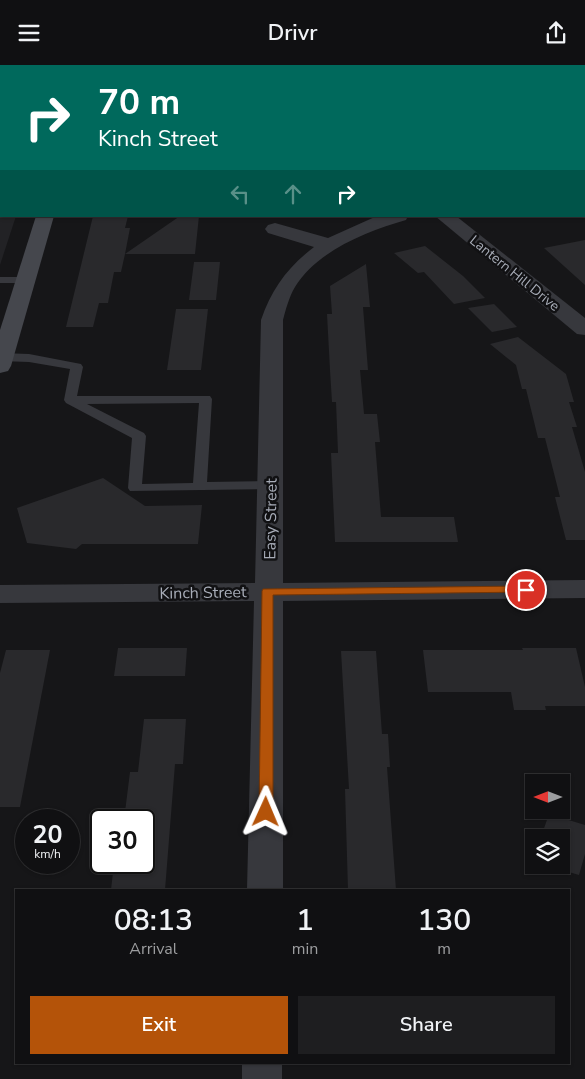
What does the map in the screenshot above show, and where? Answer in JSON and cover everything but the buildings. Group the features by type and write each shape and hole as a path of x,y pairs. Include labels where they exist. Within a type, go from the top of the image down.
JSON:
{"main road":[{"path":"0,319 33,217"},
{"path":"1,360 13,280 44,217"}],"street":[{"name":"Easy Street","path":"265,889 267,591 270,551 272,320 276,305 286,285 298,271 329,245 395,217"},
{"name":"Lantern Hill Drive","path":"445,217 585,329"},
{"path":"275,229 329,245"},
{"name":"Kinch Street","path":"0,594 585,589"},
{"path":"262,1064 262,1079"}],"lane":[{"path":"1,360 30,357 78,367 70,400"},
{"path":"70,400 206,399 200,486"},
{"path":"70,400 140,436 135,487 270,485"}],"shaded area":[{"path":"0,217 16,217 0,265"}],"route":[{"path":"266,812 267,591 526,590"}]}
